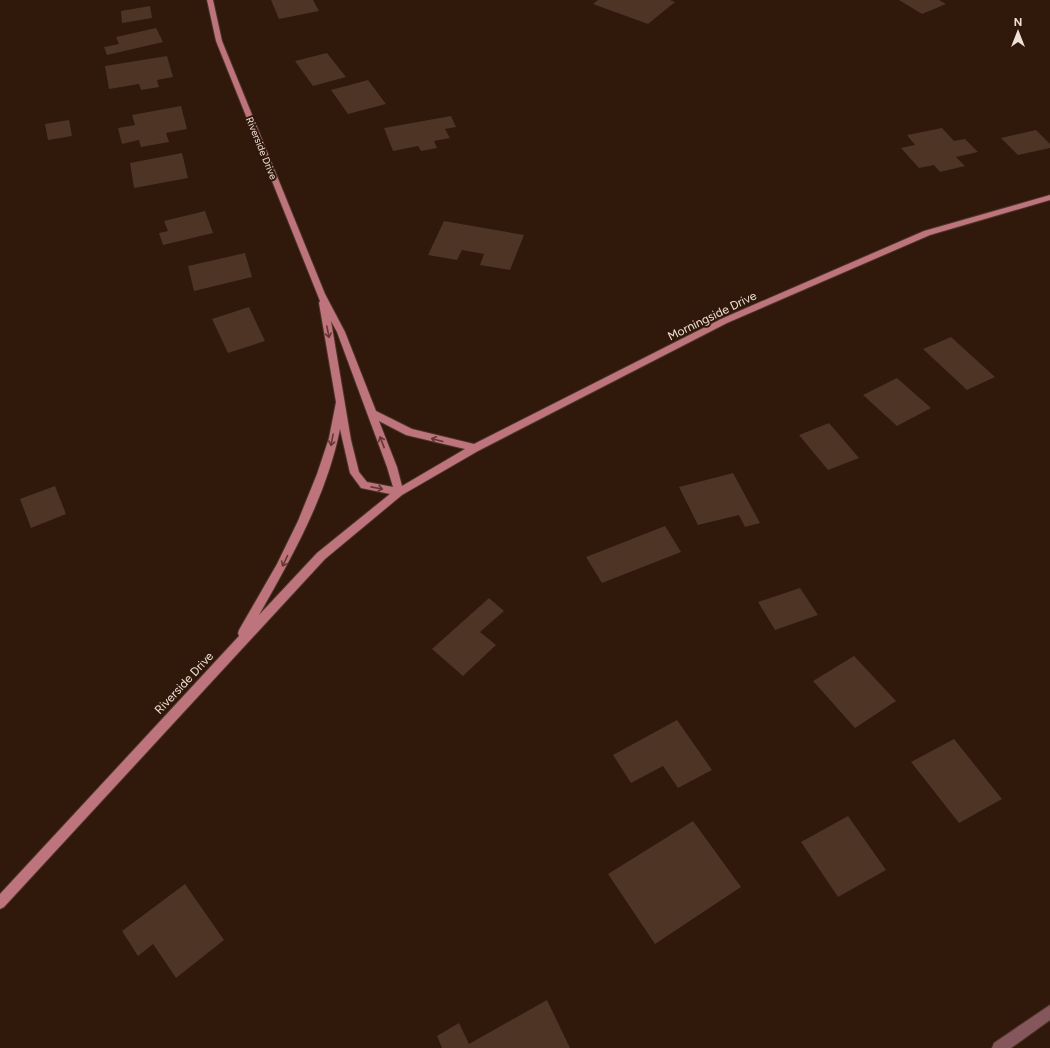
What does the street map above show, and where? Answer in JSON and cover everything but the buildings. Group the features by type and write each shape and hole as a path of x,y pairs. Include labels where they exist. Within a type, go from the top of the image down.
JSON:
{"street":[{"name":"Riverside Drive","path":"210,0 219,41 321,294 341,332 392,467 399,492"},
{"name":"Morningside Drive","path":"399,492 475,448 600,386 724,321 927,233 1050,197"},
{"name":"Riverside Drive","path":"321,294 346,440 355,474 364,485 399,492"},
{"path":"235,648 281,568 308,511 330,449 340,402"},
{"path":"371,413 409,432 475,448"},
{"name":"Riverside Drive","path":"0,903 321,556 399,492"},
{"path":"999,1048 1050,1012"}]}
